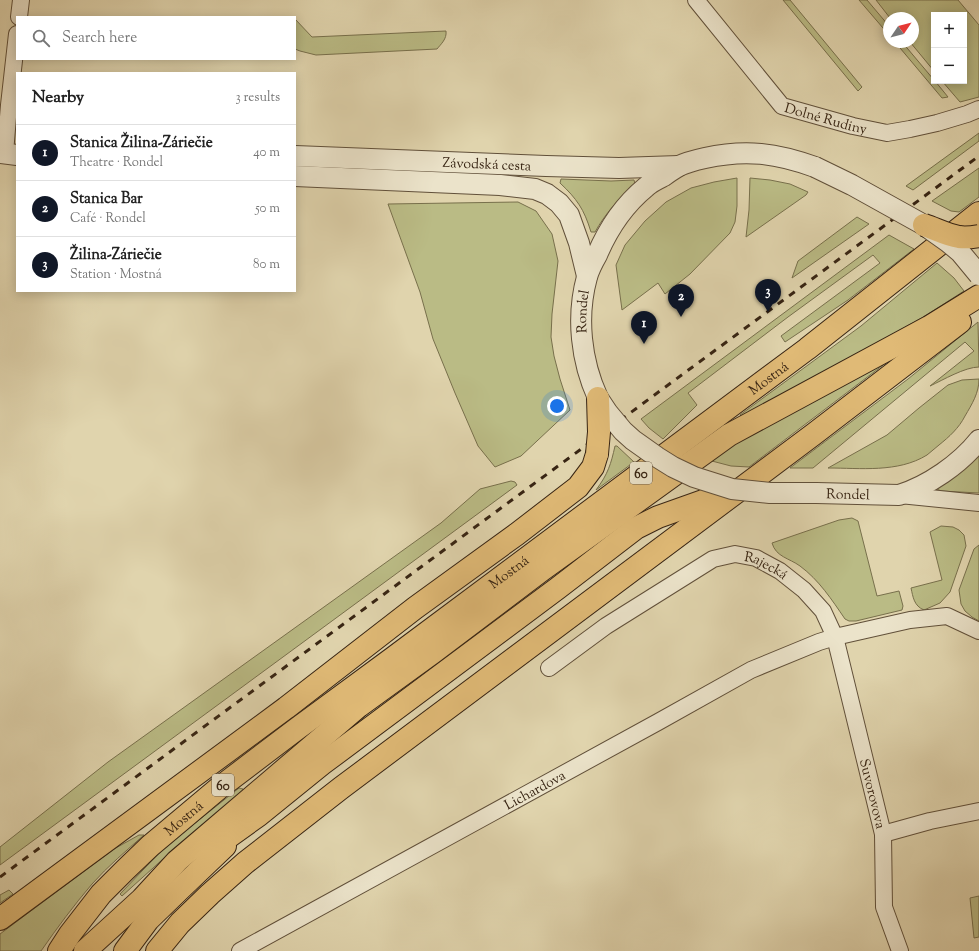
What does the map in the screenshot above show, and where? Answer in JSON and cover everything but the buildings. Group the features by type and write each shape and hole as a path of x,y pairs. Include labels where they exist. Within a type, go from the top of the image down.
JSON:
{"main road":[{"name":"Mostná","path":"59,951 70,934 101,894 150,846 219,788 807,349 979,213"},
{"path":"924,225 960,237 979,236"},
{"path":"85,951 142,899 177,861 359,706 561,556 729,435 929,327 979,296"},
{"path":"157,951 180,923 245,863 317,807 814,434 979,306"},
{"path":"0,919 286,708 415,608 518,534 578,487 593,467 598,454 598,398"},
{"path":"142,899 259,815 322,764 636,528 658,517 732,489"},
{"path":"208,766 298,728 362,649"},
{"path":"125,951 148,920 259,815"}],"street":[{"path":"19,16 21,0"},
{"name":"Dolné Rudiny","path":"696,0 782,106 853,126 887,133 937,122 967,114 979,109"},
{"path":"10,153 9,105 16,43"},
{"name":"Rondel","path":"979,275 960,252 948,242 924,225 852,185 815,167 795,160 753,153 731,154 687,163 646,186 632,200 616,219 601,245 587,276 581,314 583,345 592,384 598,398 608,414 633,440 673,467 694,477 732,489 770,493 899,494 923,485 942,473 964,456 979,440"},
{"name":"Závodská cesta","path":"296,156 619,168 687,163"},
{"name":"Závodská cesta","path":"296,176 500,185 535,189 548,194 559,203 569,215 579,243 587,276"},
{"path":"899,494 979,503"},
{"name":"Rajecká","path":"550,668 606,626 713,559 735,554 756,558 780,571 804,590 823,611 835,637"},
{"path":"835,637 910,620 947,616 979,631"},
{"name":"Suvorovova","path":"835,637 883,834 884,908 900,951"},
{"name":"Lichardova","path":"240,951 751,670 835,637"},
{"path":"883,834 930,821 979,811"}],"green space":[{"path":"783,0 790,0 862,87 858,91"},
{"path":"859,0 867,0 883,19 883,28"},
{"path":"876,0 958,0 979,25 979,97 960,102 945,84 967,84 967,12 931,12 931,67 915,48 919,48 919,12 885,12"},
{"path":"296,20 312,37 446,31 446,36 437,49 316,55 296,49"},
{"path":"900,48 907,48 931,76 931,84 937,84 948,97 942,98"},
{"path":"979,133 979,141 913,190 906,186"},
{"path":"979,168 979,197 959,212 951,211 932,201"},
{"path":"737,178 737,206 735,222 730,233 690,274 665,294 658,283 622,310 616,265 625,245 645,221 666,202 691,188"},
{"path":"750,178 790,184 808,192 806,195 746,237"},
{"path":"561,179 611,181 634,180 635,184 613,206 595,232 591,232 583,211 571,194 560,183"},
{"path":"518,202 536,211 552,234 558,261 551,337 554,356 570,410 521,456 495,467 478,446 433,339 420,292 388,204"},
{"path":"857,217 869,224 792,278 798,261"},
{"path":"889,235 914,249 848,300 785,342 781,336 880,263 873,255 788,317 688,393 697,405 663,439 649,428 641,419"},
{"path":"937,263 954,278 964,291 925,316 743,418 740,415 861,326"},
{"path":"978,322 979,367 961,371 930,386 974,351 965,342 813,468 790,468 908,379"},
{"path":"895,356 749,467 731,466 708,460 736,442"},
{"path":"979,379 975,398 960,424 927,455 904,465 891,467 866,469 828,468 887,435 948,385 962,380"},
{"path":"615,446 617,446 634,462 596,490 608,469"},
{"path":"979,452 979,493 941,491 936,488"},
{"path":"511,481 515,482 517,485 0,865 0,847 108,762 441,523 480,489"},
{"path":"852,518 858,521 877,596 899,591 903,606 902,610 856,621 849,621 845,619 825,591 813,578 800,566 780,554 774,548 772,543 839,520"},
{"path":"941,526 953,527 959,530 964,535 966,546 950,592 940,603 924,610 916,604 911,588 942,580 930,532"},
{"path":"979,545 979,621 965,611 961,604 959,590 974,549"},
{"path":"239,788 243,789 242,792 122,896 120,894 165,847"},
{"path":"139,835 144,835 92,884 41,951 0,951 0,934 114,849"},
{"path":"9,890 13,894 0,903 0,895"},
{"path":"979,896 979,937 974,938 970,898"}],"railway":[{"path":"0,877 979,156"}],"place":[{"name":"Žilina-Záriečie","path":"768,312"},
{"name":"Stanica Bar","path":"681,317"},
{"name":"Stanica Žilina-Záriečie","path":"644,344"}]}
